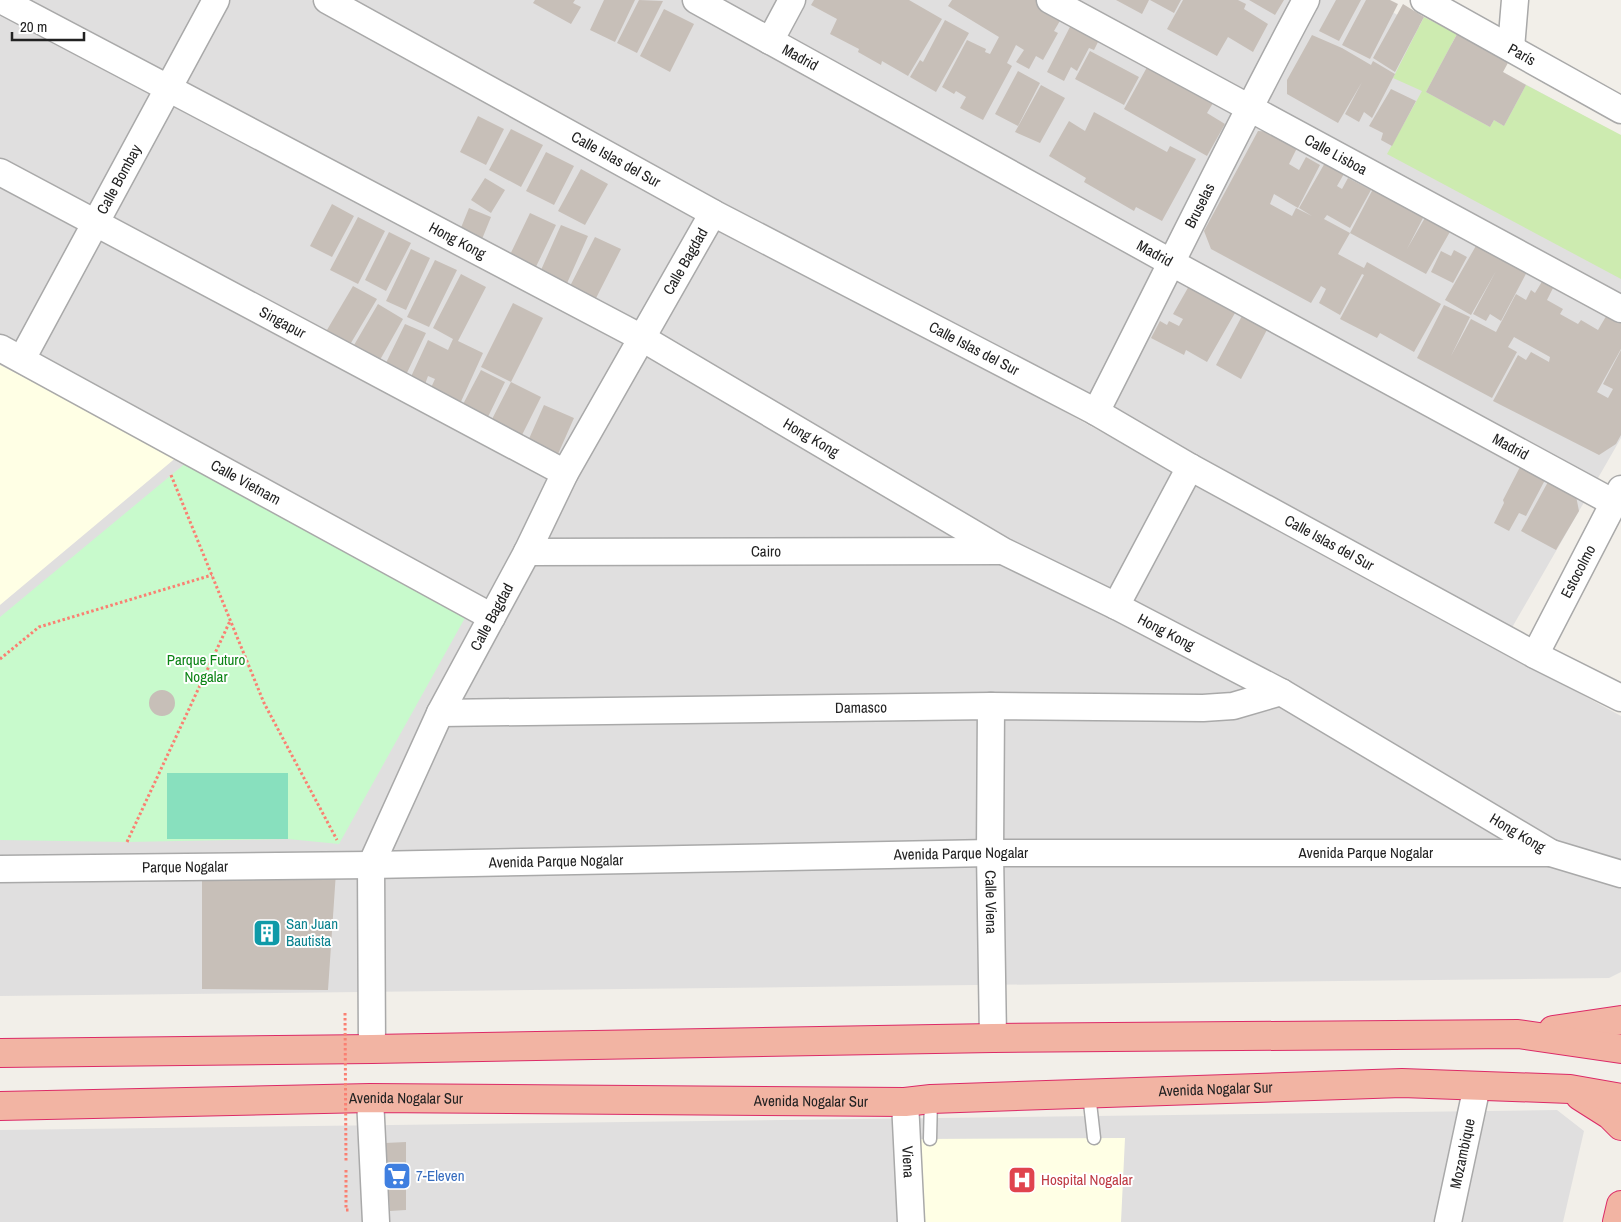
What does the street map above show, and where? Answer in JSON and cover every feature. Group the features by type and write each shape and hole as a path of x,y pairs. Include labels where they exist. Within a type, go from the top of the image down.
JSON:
{"highway":[{"path":"0,1053 372,1049 993,1038 1518,1034 1621,1020"},
{"path":"1518,1034 1621,1049"},
{"name":"Avenida Nogalar Sur","path":"0,1106 370,1098 918,1100 1402,1083 1570,1089 1621,1098"},
{"path":"1570,1089 1610,1115 1621,1126"},
{"path":"1617,1222 1621,1205"}],"street":[{"name":"Hong Kong","path":"1,0 642,338 1004,551 1116,606 1281,692 1551,853 1621,874"},
{"name":"Calle Bombay","path":"11,354 96,223 216,0"},
{"name":"Calle Islas del Sur","path":"327,0 713,213 1096,412 1190,467 1535,655 1621,698"},
{"name":"Madrid","path":"696,0 1172,263 1618,496"},
{"path":"770,41 792,0"},
{"name":"Calle Lisboa","path":"1050,0 1621,309"},
{"name":"Bruselas","path":"1096,412 1249,107 1306,0"},
{"name":"París","path":"1424,0 1621,110"},
{"path":"1511,48 1515,0"},
{"name":"Singapur","path":"0,172 565,473"},
{"name":"Calle Bagdad","path":"372,1049 371,865 440,713 527,552 565,473 713,213"},
{"name":"Calle Vietnam","path":"11,354 492,617"},
{"path":"1116,606 1190,467"},
{"name":"Estocolmo","path":"1535,655 1618,496"},
{"name":"Cairo","path":"527,552 1004,551"},
{"name":"Damasco","path":"440,713 991,706 1203,708 1233,706 1281,692"},
{"name":"Calle Viena","path":"991,706 990,853 993,1038"},
{"name":"Avenida Parque Nogalar","path":"371,865 990,853 1551,853"},
{"name":"Parque Nogalar","path":"0,869 371,865"},
{"name":"Mozambique","path":"1448,1222 1478,1086"},
{"path":"370,1098 376,1222"},
{"name":"Viena","path":"911,1222 918,1100"}],"lane":[{"path":"1089,1094 1094,1138"},
{"path":"918,1100 930,1139"}],"path":[{"path":"171,474 264,703 339,844"},
{"path":"0,659 39,627 212,575"},
{"path":"127,842 231,621"},
{"path":"345,1013 346,1210"}],"shaded area":[{"path":"0,0 311,0 1621,716 1621,972 1609,978 0,996"},
{"path":"351,0 1370,0 1621,136 1621,438 1510,631"},
{"path":"0,365 178,456 0,605"},
{"path":"1557,1110 1584,1131 1563,1222 0,1222 0,1130"},
{"name":"Hospital Nogalar","path":"1125,1138 1121,1222 922,1222 918,1139"}],"green space":[{"path":"1424,17 1457,34 1426,92 1490,127 1494,120 1504,126 1526,85 1621,135 1621,279 1387,154 1422,91 1393,78"},
{"name":"Parque Futuro Nogalar","path":"187,462 466,616 339,844 288,839 127,842 0,840 0,617"},
{"path":"167,773 288,773 288,839 167,839"}],"building":[{"path":"535,0 575,0 573,3 581,7 571,24 533,3"},
{"path":"604,0 635,0 615,42 590,30"},
{"path":"639,0 663,1 637,53 617,43"},
{"path":"814,0 909,0 942,19 908,76 882,61 881,65 858,52 859,49 830,34 837,19 811,5"},
{"path":"952,0 1037,0 1061,19 1054,31 1058,33 1043,60 1036,56 1029,69 1016,62 1024,50 1016,45 1007,63 1012,66 983,120 960,108 966,97 956,91 954,94 942,87 967,40 986,49 985,52 990,54 999,37 948,6"},
{"path":"1116,0 1149,0 1142,14"},
{"path":"1150,0 1181,0 1174,13"},
{"path":"1183,0 1238,0 1246,4 1244,9 1268,24 1253,52 1228,37 1217,56 1167,29"},
{"path":"1249,0 1284,0 1275,15"},
{"path":"1336,0 1361,0 1339,41 1319,31"},
{"path":"1366,0 1390,0 1398,4 1370,59 1342,45"},
{"path":"1403,4 1424,17 1395,72 1373,58"},
{"path":"664,9 694,24 670,72 640,56"},
{"path":"1075,17 1103,32 1094,50 1089,48 1077,71 1071,67 1064,81 1047,72"},
{"path":"945,20 969,33 936,92 910,77 920,60 923,62"},
{"path":"1457,34 1509,61 1503,72 1526,85 1504,126 1494,120 1490,127 1426,92"},
{"path":"1312,35 1342,48 1371,65 1373,61 1395,74 1372,118 1364,112 1359,122 1345,114 1362,82 1338,123 1287,94 1287,80"},
{"path":"1090,51 1139,77 1124,105 1075,79"},
{"path":"1151,60 1165,67 1160,75 1213,103 1207,113 1225,124 1207,156 1124,109"},
{"path":"1018,71 1040,83 1018,126 995,114"},
{"path":"1041,85 1065,98 1040,143 1015,132"},
{"path":"1391,89 1416,101 1392,146 1381,140 1383,133 1369,126"},
{"path":"1094,112 1167,152 1170,146 1196,159 1162,221 1136,207 1134,211 1084,182 1086,178 1049,156 1069,121 1085,131"},
{"path":"478,116 504,129 486,165 460,152"},
{"path":"511,129 543,145 521,187 489,170"},
{"path":"1258,131 1280,132 1300,142 1289,164 1299,170 1306,157 1320,165 1298,208 1274,194 1270,204 1292,216 1296,208 1312,216 1299,208 1326,161 1345,172 1337,186 1342,189 1348,178 1371,190 1350,228 1327,215 1324,219 1350,233 1338,254 1364,268 1367,262 1441,304 1414,352 1380,333 1377,338 1340,319 1364,275 1362,274 1340,315 1319,303 1326,289 1321,286 1311,303 1211,249 1204,231"},
{"path":"546,152 574,166 554,205 526,191"},
{"path":"581,169 608,184 585,225 558,211"},
{"path":"485,178 505,190 491,213 471,200"},
{"path":"1373,189 1424,216 1407,249 1426,216 1451,230 1426,274 1350,233"},
{"path":"332,204 354,216 332,257 310,246"},
{"path":"469,208 491,217 480,244 458,235"},
{"path":"530,213 556,225 533,273 507,261"},
{"path":"358,217 385,231 358,284 330,270"},
{"path":"561,225 588,236 564,290 537,279"},
{"path":"389,232 411,243 386,291 365,280"},
{"path":"595,237 621,249 591,308 566,294"},
{"path":"1477,244 1529,268 1501,321 1490,314 1486,321 1473,314 1496,271 1471,315 1445,300"},
{"path":"411,249 430,258 406,310 386,301"},
{"path":"1454,250 1467,257 1453,283 1431,272 1441,251 1451,256"},
{"path":"435,260 457,270 429,327 407,317"},
{"path":"461,274 486,287 458,341 483,353 459,406 429,392 435,379 428,376 424,387 409,381 428,340 448,350 453,339 433,328"},
{"path":"1543,280 1554,286 1547,300 1563,309 1560,314 1578,324 1581,320 1598,330 1608,313 1621,320 1621,349 1597,392 1608,398 1613,389 1603,384 1621,350 1621,435 1616,444 1599,455 1493,401 1518,355 1526,360 1531,352 1549,362 1550,357 1514,337 1508,347 1517,352 1492,398 1417,358 1444,305 1470,317 1451,356 1471,319 1496,332 1516,294 1526,300 1531,290 1535,293"},
{"path":"353,286 377,299 348,348 324,335"},
{"path":"1189,286 1215,299 1213,301 1235,313 1207,362 1186,350 1184,355 1151,338 1160,321 1167,325 1169,321 1179,326 1183,319 1173,314"},
{"path":"513,303 543,318 511,382 481,367"},
{"path":"378,304 403,319 376,367 350,352"},
{"path":"1243,314 1269,326 1241,379 1216,365"},
{"path":"405,324 426,333 404,379 383,369"},
{"path":"481,370 505,382 486,421 461,408"},
{"path":"511,382 541,397 520,439 489,425"},
{"path":"544,405 574,418 558,454 528,441"},
{"path":"1520,467 1545,480 1526,516 1519,513 1509,531 1494,523 1504,503 1503,500"},
{"path":"1549,480 1576,496 1579,511 1556,550 1521,531"},
{"path":"162,690 171,694 175,703 171,712 162,716 153,712 149,703 153,694"},
{"name":"San Juan Bautista","path":"336,872 328,990 202,989 202,877"},
{"name":"7-Eleven","path":"406,1142 406,1210 390,1211 385,1143"}],"place":[{"name":"San Juan Bautista","path":"267,933"},
{"name":"7-Eleven","path":"397,1176"},
{"name":"Hospital Nogalar","path":"1022,1180"}]}
